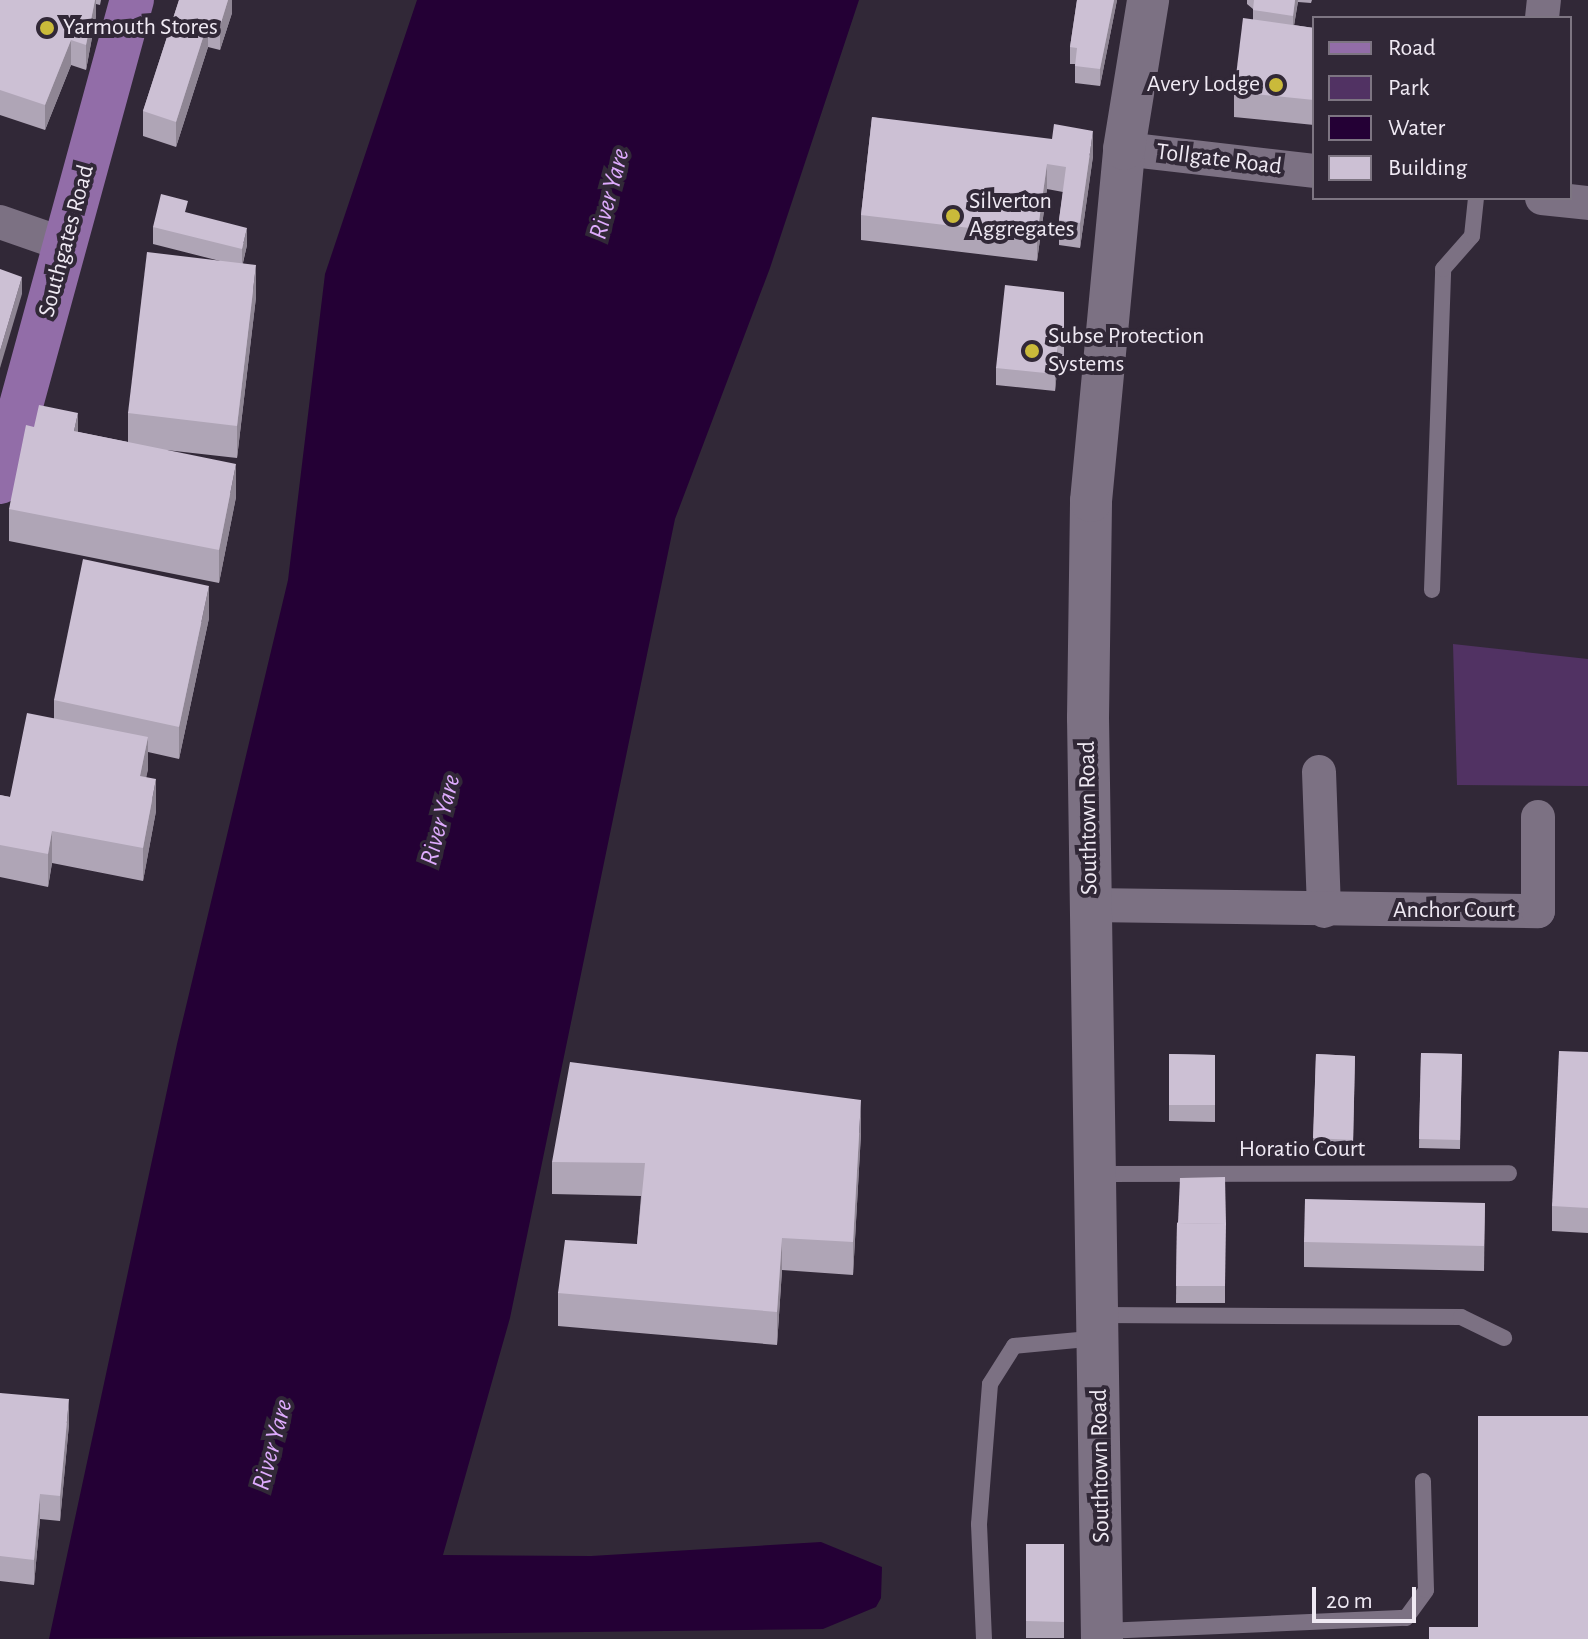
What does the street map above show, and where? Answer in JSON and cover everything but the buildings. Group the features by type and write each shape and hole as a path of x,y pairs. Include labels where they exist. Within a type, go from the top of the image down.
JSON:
{"main road":[{"name":"Southgates Road","path":"0,482 132,0"}],"street":[{"name":"Southtown Road","path":"1102,1635 1090,905 1091,501 1124,149 1148,0"},
{"name":"Tollgate Road","path":"1124,149 1312,171"},
{"path":"1560,200 1588,203"},
{"path":"0,222 66,245"},
{"path":"1319,772 1324,911"},
{"name":"Anchor Court","path":"1090,905 1324,911 1538,911 1538,817"}],"lane":[{"path":"1432,590 1443,269 1472,236 1476,200"},
{"name":"Horatio Court","path":"1096,1174 1509,1173"},
{"path":"984,1639 979,1524 990,1384 1014,1346 1098,1327 1461,1317 1504,1338"},
{"path":"1102,1635 1406,1618 1426,1590 1423,1481"}],"green space":[{"path":"1453,644 1588,659 1588,786 1457,785"}],"water":[{"name":"River Yare","path":"417,0 859,0 770,268 675,519 510,1318 443,1555 591,1556 821,1542 882,1567 881,1598 876,1607 823,1629 49,1639 177,1044 288,580 325,274"}],"place":[{"name":"Yarmouth Stores","path":"47,28"},
{"name":"Avery Lodge","path":"1276,85"},
{"name":"Silverton Aggregates","path":"953,216"},
{"name":"Subse Protection Systems","path":"1032,351"}]}
